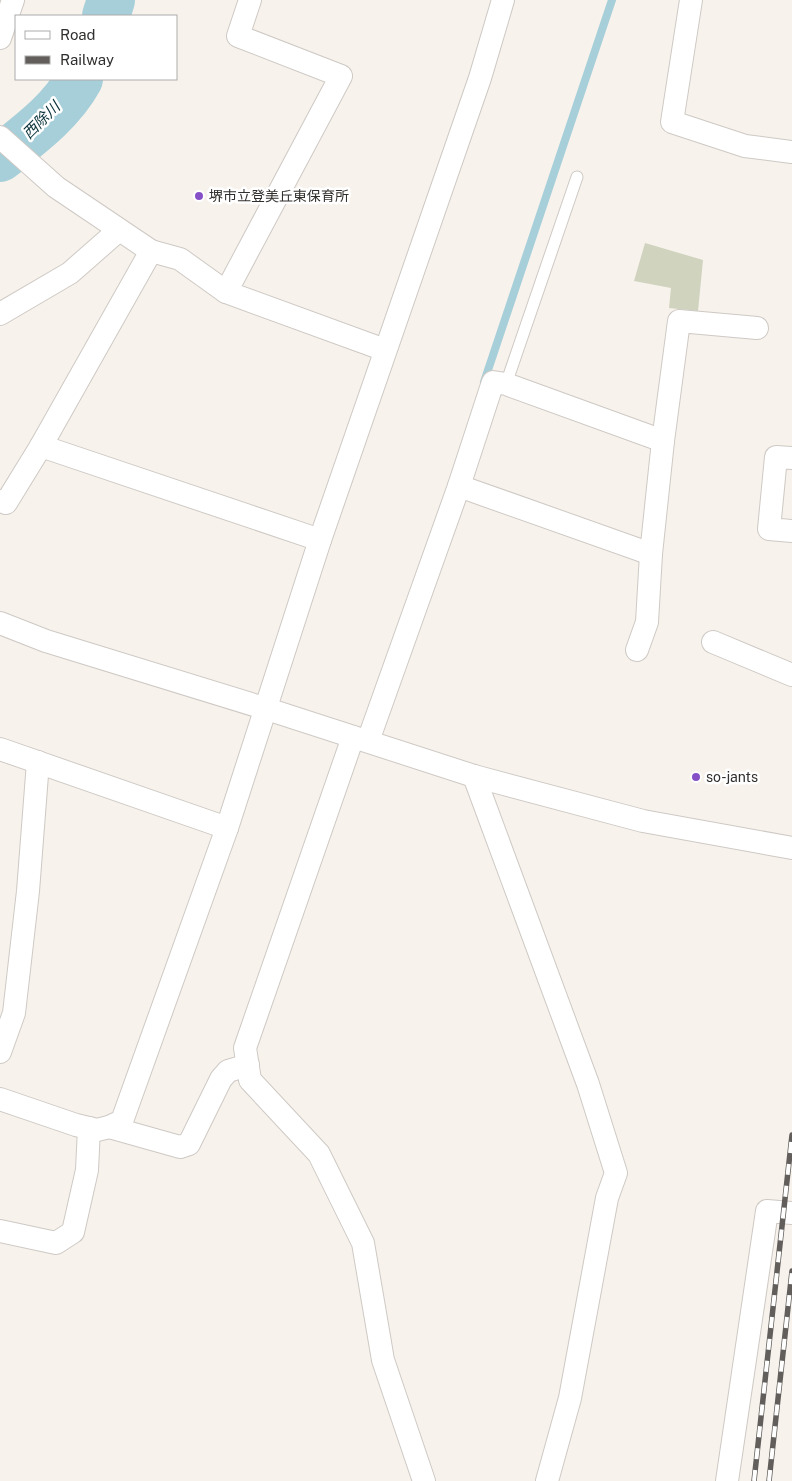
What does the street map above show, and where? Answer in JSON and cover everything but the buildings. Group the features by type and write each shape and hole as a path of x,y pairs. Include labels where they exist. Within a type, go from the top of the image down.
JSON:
{"street":[{"path":"0,38 13,0"},
{"path":"226,292 341,76 238,36 250,0"},
{"path":"99,1127 122,1121 128,1107 228,828 320,540 480,78 503,0"},
{"path":"691,0 672,122 745,146 792,152"},
{"path":"0,137 56,187 151,251 180,259 226,292 385,350"},
{"path":"0,314 70,273 119,230"},
{"path":"2,507 41,446 151,251"},
{"path":"637,650 647,622 651,554 663,441 679,321 757,328"},
{"path":"424,1481 383,1360 363,1243 319,1154 250,1080 245,1048 360,739 459,486 493,382 506,384 663,441"},
{"path":"41,446 320,540"},
{"path":"792,458 776,457 769,528 792,531"},
{"path":"459,486 651,554"},
{"path":"0,623 46,641 267,709 474,776 643,821 792,848"},
{"path":"713,642 792,675"},
{"path":"0,749 228,828"},
{"path":"0,1052 14,1013 28,890 38,762"},
{"path":"474,776 588,1084 616,1172 607,1198 570,1398 547,1481"},
{"path":"0,1100 180,1147 189,1144 221,1079 228,1071 248,1065"},
{"path":"0,1231 56,1243 73,1232 99,1127"},
{"path":"727,1481 768,1211 792,1213"}],"lane":[{"path":"506,384 577,177"}],"green space":[{"path":"645,243 703,260 698,311 669,308 671,288 634,281"}],"waterway":[{"name":"西除川","path":"106,15 111,0"},
{"path":"484,382 612,0"},
{"name":"西除川","path":"0,158 33,132 54,112 72,91 78,80"}],"railway":[{"path":"754,1481 792,1135"},
{"path":"769,1481 792,1271"}],"place":[{"name":"堺市立登美丘東保育所","path":"199,196"},
{"name":"so-jants","path":"696,777"}]}
